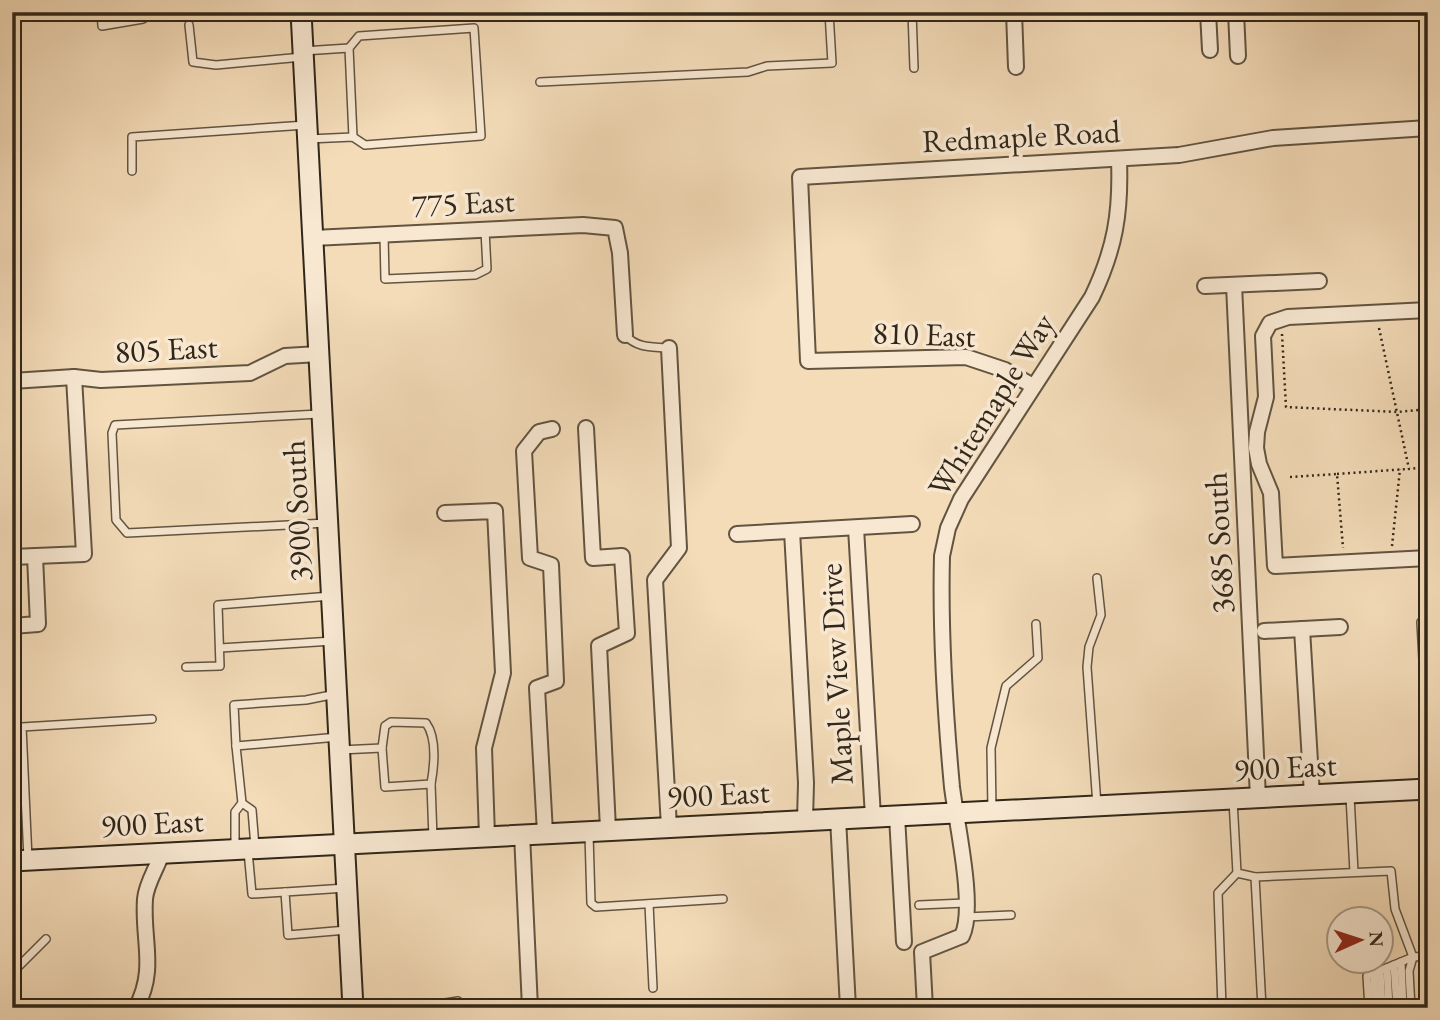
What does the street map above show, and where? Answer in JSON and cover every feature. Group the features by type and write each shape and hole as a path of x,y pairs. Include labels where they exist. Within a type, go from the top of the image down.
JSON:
{"main road":[{"name":"3900 South","path":"300,12 353,1008"},
{"name":"900 East","path":"20,860 1428,789"}],"street":[{"path":"1014,12 1016,67"},
{"path":"1208,12 1210,50"},
{"path":"1236,12 1238,56"},
{"name":"Redmaple Road","path":"808,361 800,177 828,173 1119,160 1179,155 1296,135 1428,128"},
{"name":"Whitemaple Way","path":"965,910 962,840 956,813 942,603 942,556 948,528 961,499 1091,297 1102,275 1114,242 1118,216 1119,160"},
{"name":"775 East","path":"313,239 583,225 615,228 620,253 625,335"},
{"path":"1205,286 1319,281"},
{"name":"3685 South","path":"1234,285 1258,798"},
{"path":"1428,310 1288,317 1270,323 1263,336 1266,397 1256,448 1259,464 1271,493 1275,566 1428,558"},
{"path":"669,348 679,548 655,580 669,827"},
{"name":"805 East","path":"12,381 250,373 285,356 319,354"},
{"name":"810 East","path":"808,361 966,357 1005,370 1033,386"},
{"path":"12,557 84,554 75,377"},
{"path":"586,428 593,558 622,556 627,633 599,646 598,830"},
{"path":"545,833 537,688 556,681 552,578 551,565 530,558 524,451 539,432 552,429"},
{"path":"445,513 495,511 503,673 484,748 487,836"},
{"name":"Maple View Drive","path":"737,534 912,524"},
{"name":"Maple View Drive","path":"856,528 873,817"},
{"path":"792,531 806,783 805,820"},
{"path":"12,626 38,624 35,556"},
{"path":"1264,631 1340,627"},
{"path":"1302,629 1312,795"},
{"path":"897,816 904,942"},
{"path":"838,818 848,1008"},
{"path":"522,834 530,1008"},
{"path":"136,1008 145,991 149,972 145,900 162,853"},
{"path":"925,1008 922,953 962,936 965,910"}],"lane":[{"path":"101,12 102,26 143,19 143,12"},
{"path":"540,82 748,72 767,66 832,63 830,12"},
{"path":"912,12 914,68"},
{"path":"132,171 132,137 307,132 354,137 365,145 481,136 474,29 359,36 349,48 216,65 192,62 189,26"},
{"path":"349,48 354,137"},
{"path":"384,235 385,279 475,275 487,268 485,230"},
{"path":"625,335 632,343 669,348"},
{"path":"322,414 115,425 112,433 116,508 117,520 127,533 328,523"},
{"path":"1097,578 1101,615 1089,647 1087,667 1097,806"},
{"path":"186,667 220,666 218,605 332,596"},
{"path":"1428,622 1421,622 1428,753"},
{"path":"992,811 991,748 1006,686 1038,659 1036,624"},
{"path":"220,648 334,641"},
{"path":"336,693 306,700 234,705 242,803 235,812 246,848 252,894 347,888"},
{"path":"20,860 22,727 152,719"},
{"path":"431,784 386,787 382,748 385,726 391,722 426,723 431,730 434,770 431,784 433,839"},
{"path":"236,746 339,743 382,748"},
{"path":"1350,793 1354,872"},
{"path":"1222,1008 1218,893 1237,873 1233,799"},
{"path":"242,803 252,810 246,848"},
{"path":"598,830 591,903 596,907 723,899"},
{"path":"1237,873 1255,877 1391,871 1395,909 1413,957 1409,971 1411,1008"},
{"path":"1255,877 1262,1008"},
{"path":"285,892 288,935 349,930"},
{"path":"649,904 653,988"},
{"path":"919,905 1012,915"},
{"path":"12,972 46,939"},
{"path":"1394,964 1413,957 1428,956"},
{"path":"1368,1008 1367,976 1371,974"},
{"path":"1375,1008 1385,974"},
{"path":"1382,1008 1386,974"},
{"path":"1387,974 1389,1008"},
{"path":"1389,974 1397,1008"},
{"path":"1390,974 1403,1008"},
{"path":"414,1008 458,1001"}],"path":[{"path":"1379,328 1409,469"},
{"path":"1282,334 1286,407 1398,412 1428,409"},
{"path":"1290,477 1428,467"},
{"path":"1392,546 1400,469"},
{"path":"1338,474 1343,548"}]}
